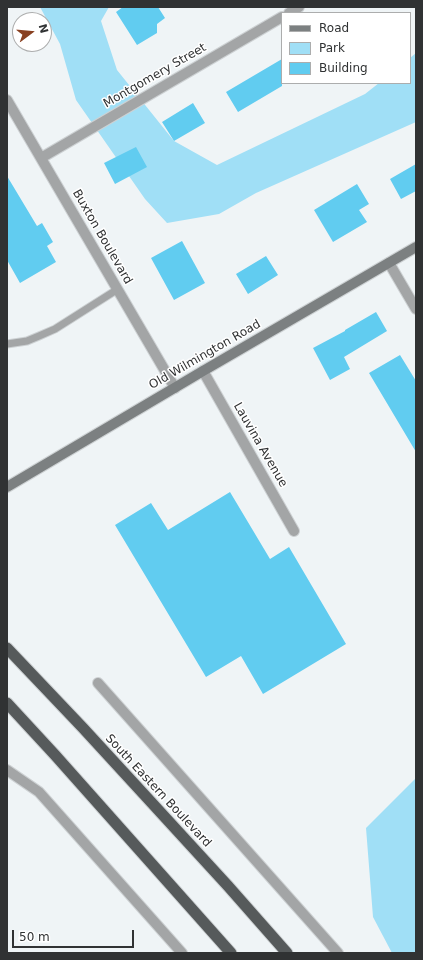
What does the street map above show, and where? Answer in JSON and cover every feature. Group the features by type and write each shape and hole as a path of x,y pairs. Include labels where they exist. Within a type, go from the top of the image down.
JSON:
{"highway":[{"name":"South Eastern Boulevard","path":"7,648 83,728 228,886 287,953"},
{"path":"7,703 66,767 231,953"}],"main road":[{"name":"Old Wilmington Road","path":"7,487 416,247"}],"street":[{"path":"290,12 299,7"},
{"name":"Montgomery Street","path":"41,158 281,18"},
{"name":"Buxton Boulevard","path":"7,100 175,388"},
{"path":"389,263 416,309"},
{"name":"Lauvina Avenue","path":"203,371 294,532"},
{"path":"98,683 338,953"},
{"path":"7,770 39,792 182,953"}],"lane":[{"path":"7,344 27,341 39,336 68,321 118,289"}],"green space":[{"path":"40,7 109,7 101,21 117,70 174,141 217,165 365,94 378,84 411,84 411,57 416,53 416,122 256,193 219,214 167,223 145,199 76,100 60,44 52,29 52,12 43,12"},
{"path":"416,778 416,953 392,953 373,917 366,828"}],"building":[{"path":"123,7 158,7 165,18 157,24 157,33 137,45 116,12"},
{"path":"281,60 282,86 238,112 226,92"},
{"path":"193,103 205,123 174,141 162,122"},
{"path":"136,147 147,167 115,184 104,163"},
{"path":"416,164 416,191 401,199 390,179"},
{"path":"7,176 37,226 42,223 53,242 47,246 56,262 20,283 7,260"},
{"path":"357,184 369,204 359,210 367,222 333,242 314,210"},
{"path":"182,241 205,283 174,300 151,258"},
{"path":"266,256 278,275 248,294 236,274"},
{"path":"376,312 387,331 344,357 350,369 330,380 313,348"},
{"path":"400,355 416,381 416,452 369,373"},
{"path":"230,492 270,559 289,547 346,644 263,694 241,656 206,677 115,525 151,503 168,530"}]}
